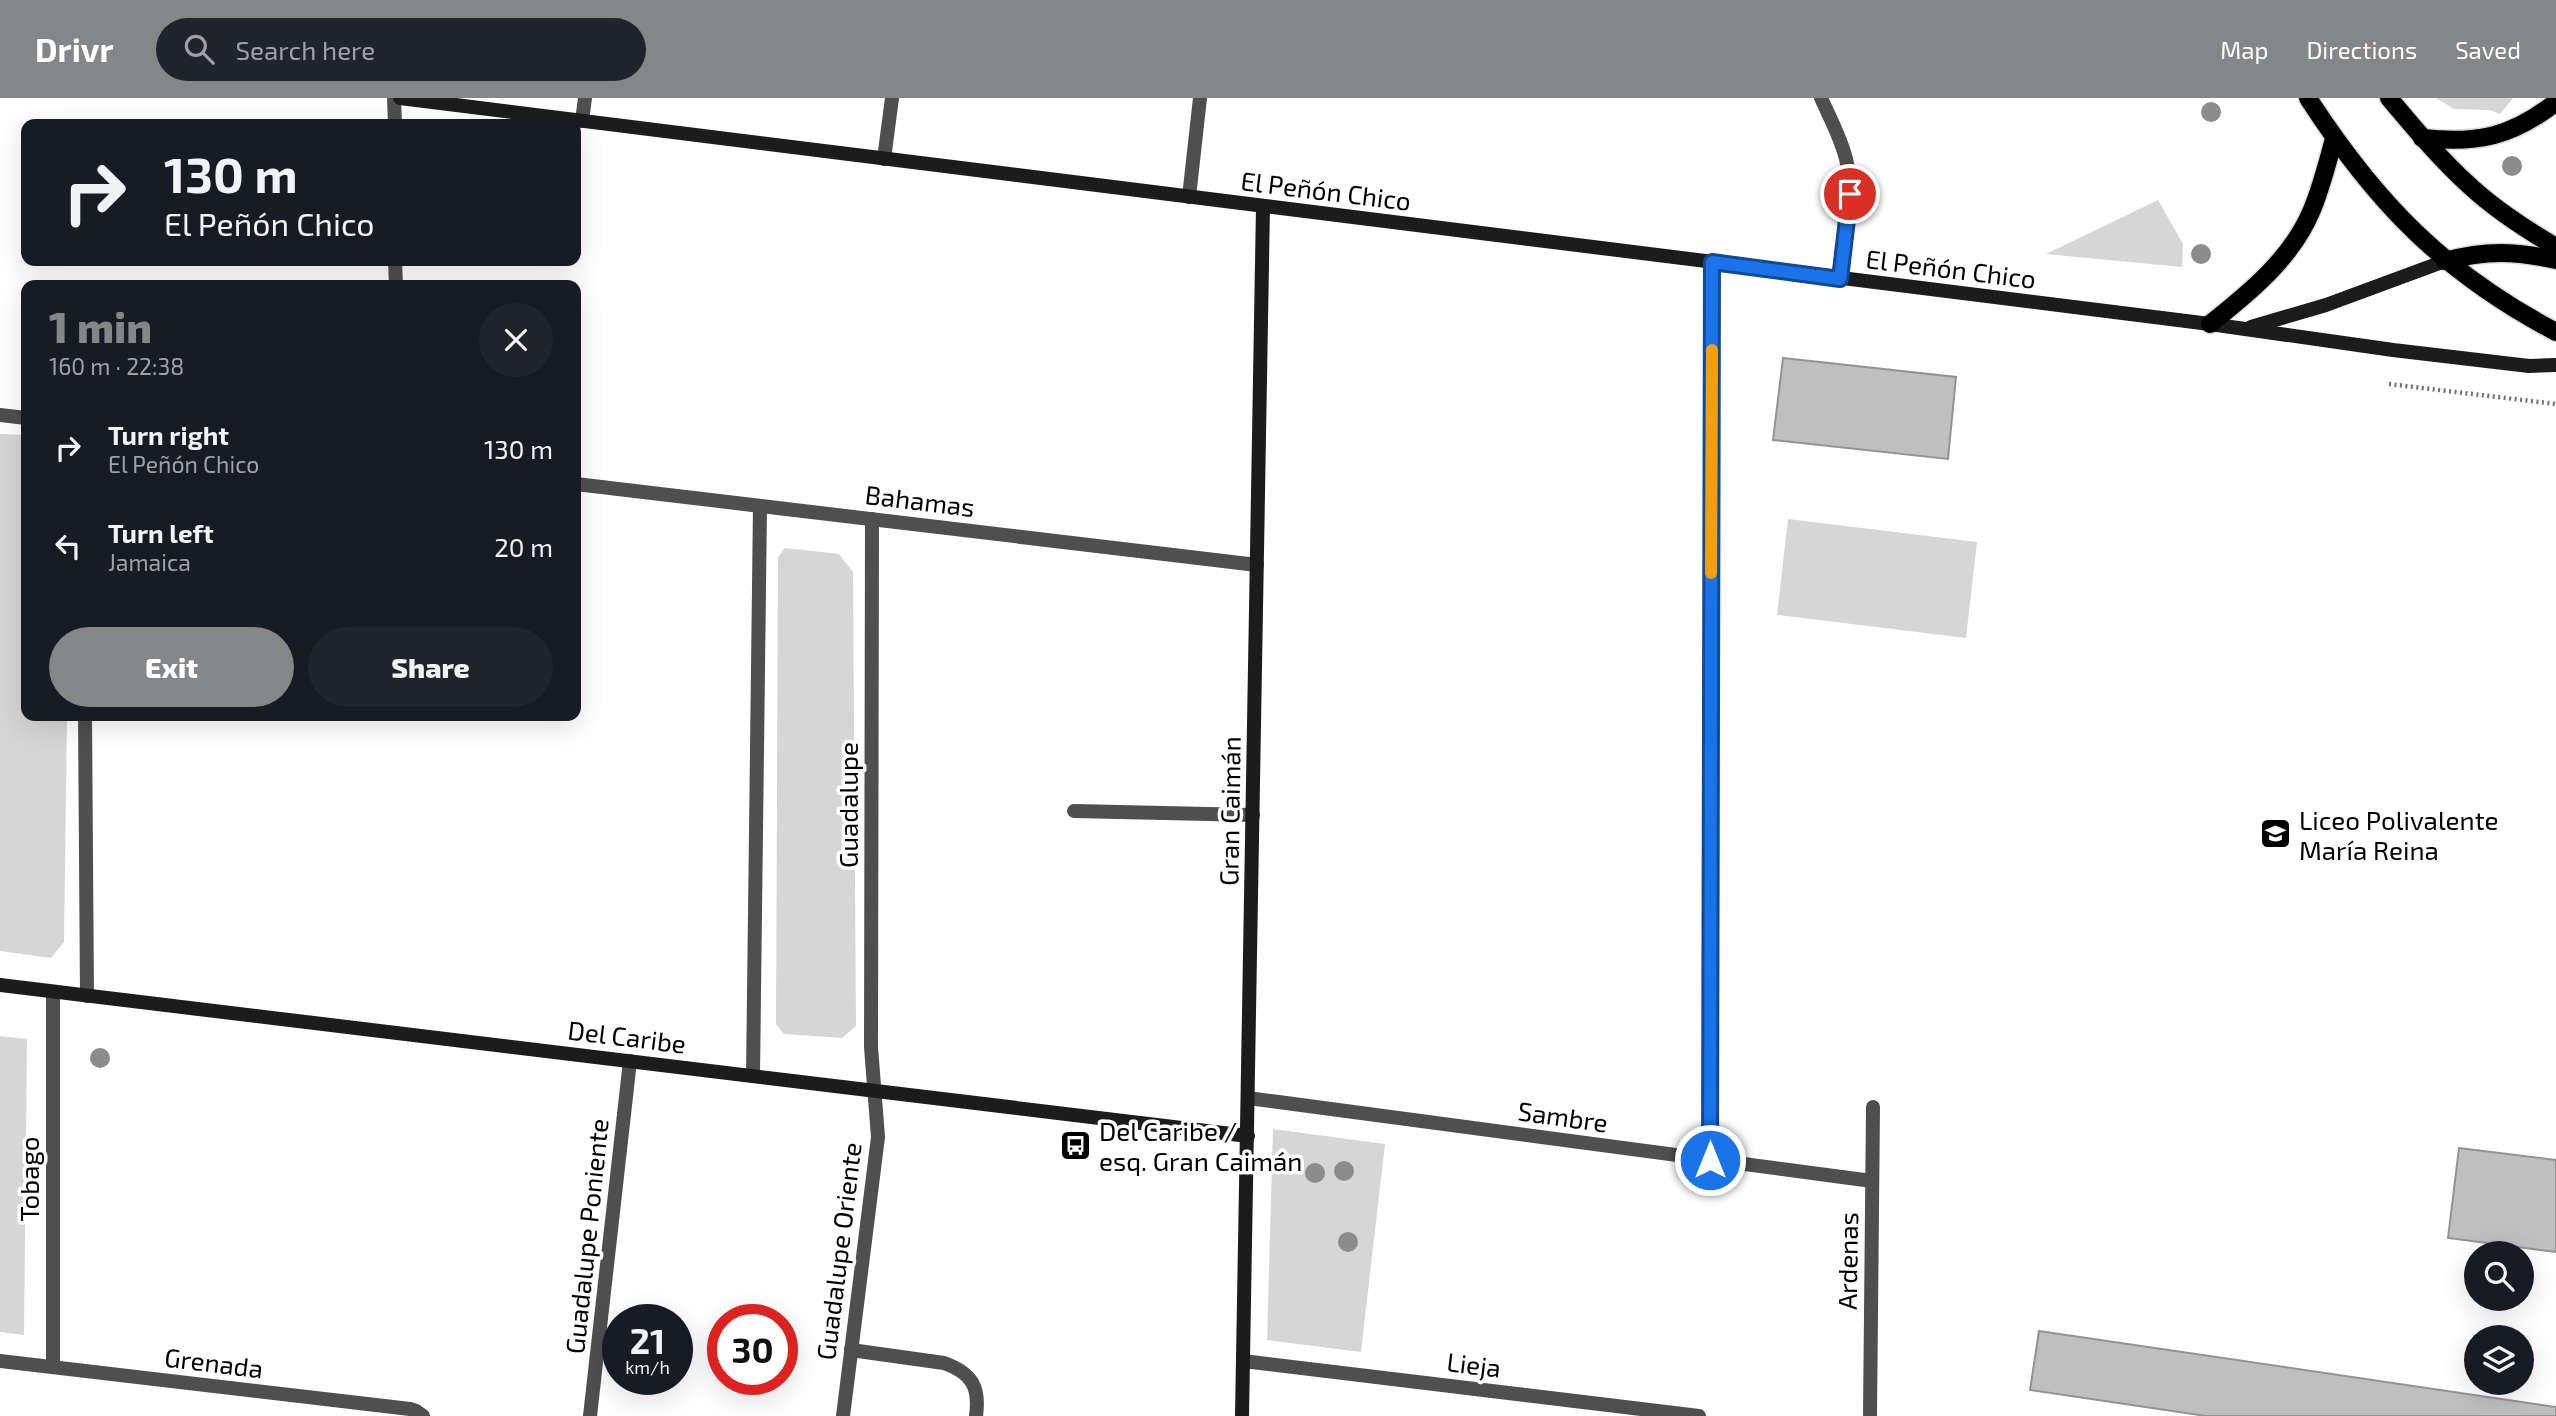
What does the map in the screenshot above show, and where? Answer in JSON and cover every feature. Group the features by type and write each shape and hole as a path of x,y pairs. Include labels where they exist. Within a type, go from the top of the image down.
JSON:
{"main road":[{"path":"2308,98 2334,139 2375,192 2410,230 2445,261 2490,294 2556,332"},
{"path":"2389,98 2422,138 2472,189 2529,231 2556,247"},
{"path":"2422,138 2452,142 2481,139 2508,132 2533,119 2556,102"},
{"path":"2210,324 2248,294 2280,261 2298,237 2311,213 2334,139"},
{"path":"2445,261 2473,253 2501,251 2556,260"}],"street":[{"path":"394,98 395,119"},
{"name":"El Peñón Chico","path":"400,98 566,119"},
{"path":"582,121 585,98"},
{"path":"884,159 892,98"},
{"path":"1189,197 1200,98"},
{"path":"1821,98 1841,145 1849,175 1850,194 1840,279"},
{"name":"El Peñón Chico","path":"582,121 2210,324 2393,350 2529,366 2556,365"},
{"name":"Gran Caimán","path":"1242,1416 1263,206"},
{"name":"El Peñón Chico","path":"2246,329 2326,305 2445,261"},
{"path":"1710,1160 1712,262"},
{"path":"0,415 21,417"},
{"name":"Bahamas","path":"581,485 1258,565"},
{"path":"754,1076 760,506"},
{"name":"Guadalupe","path":"872,519 871,1047 874,1091"},
{"path":"85,721 87,996"},
{"path":"1074,811 1253,815"},
{"name":"Del Caribe","path":"0,985 1248,1136"},
{"name":"Tobago","path":"53,992 53,1367"},
{"name":"Guadalupe Poniente","path":"590,1416 630,1061"},
{"name":"Guadalupe Oriente","path":"843,1416 878,1137 874,1091"},
{"name":"Sambre","path":"1248,1098 1872,1181"},
{"name":"Ardenas","path":"1870,1416 1873,1107"},
{"path":"851,1350 944,1363 958,1368 969,1377 976,1389 976,1416"},
{"name":"Grenada","path":"0,1361 410,1409 422,1415"},
{"name":"Lieja","path":"1243,1361 1699,1416"}],"path":[{"path":"2389,384 2556,404"}],"shaded area":[{"path":"2436,98 2513,98 2500,114 2490,110 2454,109"},
{"path":"2158,200 2183,244 2182,267 2046,254"},
{"path":"0,434 21,435 21,721 67,721 64,942 51,958 0,951"},
{"path":"1788,519 1977,542 1966,638 1777,615"},
{"path":"785,548 839,554 853,572 856,1026 842,1038 784,1034 776,1024 778,557"},
{"path":"0,1036 27,1039 24,1335 0,1332"},
{"path":"1273,1129 1385,1144 1361,1352 1267,1340"}],"building":[{"path":"1783,358 1956,377 1948,459 1773,440"},
{"path":"2459,1148 2556,1160 2556,1252 2534,1249 2534,1241 2471,1241 2448,1238"},
{"path":"2039,1331 2556,1407 2556,1416 2206,1416 2030,1390"}],"slow traffic":[{"path":"1711,573 1712,350"}],"place":[{"name":"Liceo Polivalente María Reina","path":"2276,834"},
{"name":"Del Caribe / esq. Gran Caimán","path":"1076,1145"}],"route":[{"path":"1710,1160 1712,262 1840,279 1850,194"}]}
